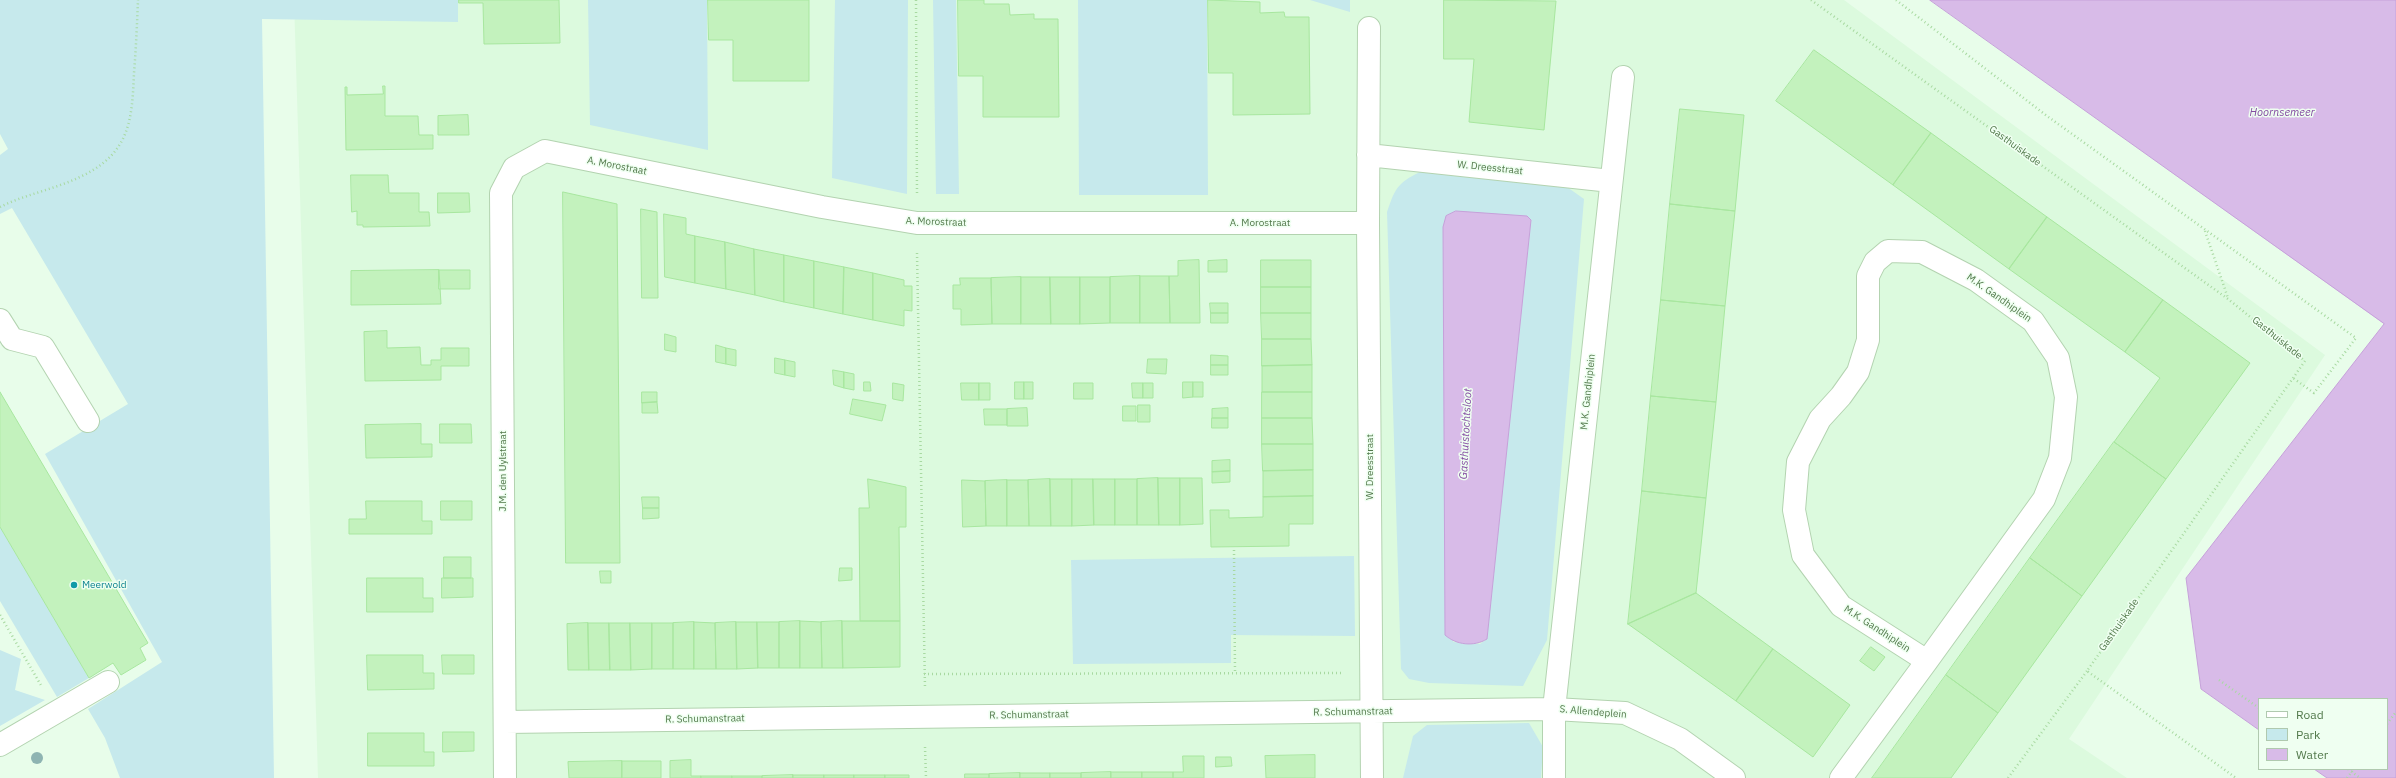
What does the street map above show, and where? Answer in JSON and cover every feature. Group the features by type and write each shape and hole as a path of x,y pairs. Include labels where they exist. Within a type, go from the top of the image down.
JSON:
{"street":[{"name":"W. Dreesstraat","path":"1369,28 1368,223 1372,778"},
{"name":"M.K. Gandhiplein","path":"1554,778 1554,708 1623,76"},
{"name":"A. Morostraat","path":"514,168 545,151 822,207 917,223 1368,223"},
{"name":"W. Dreesstraat","path":"1368,155 1611,181"},
{"name":"J.M. den Uylstraat","path":"505,778 502,193 514,168"},
{"name":"M.K. Gandhiplein","path":"1841,778 1927,661 2044,499 2060,458 2066,397 2058,358 2034,321 1976,280 1922,252 1888,251 1875,262 1868,276 1868,340 1858,372 1841,396 1820,418 1798,462 1794,510 1803,555 1841,606 1927,661"},
{"path":"0,320 12,340 43,347 88,421"},
{"path":"0,745 108,682"},
{"name":"R. Schumanstraat","path":"505,722 1371,712 1554,708"},
{"name":"S. Allendeplein","path":"1554,708 1625,713 1680,739 1734,778"}],"path":[{"path":"0,207 81,177 100,166 113,155 127,134 132,114 138,0"},
{"path":"916,0 917,223 926,778"},
{"name":"Gasthuiskade","path":"1810,0 2228,298 2306,362 2293,378 2087,671 2008,778"},
{"path":"1896,0 2047,116 2205,231 2356,338 2314,393 2293,378"},
{"path":"2205,231 2228,298"},
{"path":"1234,550 1235,673"},
{"path":"0,615 57,711"},
{"path":"2087,671 2236,778"},
{"path":"924,674 1371,673"},
{"path":"2219,680 2258,707"},
{"path":"2388,723 2396,712"},
{"path":"2347,778 2353,770 2360,778"}],"shaded area":[{"path":"294,0 1844,0 2325,355 2069,739 2127,778 318,778"}],"green space":[{"path":"0,0 458,0 458,22 262,19 274,778 120,778 105,738 88,709 162,662 45,454 128,404 12,208 0,214 0,155 8,149 0,134"},
{"path":"588,0 707,0 708,150 590,125"},
{"path":"835,0 908,0 907,194 832,178"},
{"path":"933,0 956,0 959,194 936,194"},
{"path":"1078,0 1207,0 1208,195 1079,195"},
{"path":"1310,0 1350,0 1350,12"},
{"path":"1420,172 1567,187 1584,199 1547,640 1523,686 1429,683 1409,679 1401,669 1387,212 1395,192 1402,183","holes":["1527,216 1531,220 1487,639 1480,644 1453,642"]},
{"path":"0,527 89,678 57,697 0,601"},
{"path":"1354,556 1355,636 1231,635 1231,663 1073,664 1071,560"},
{"path":"0,650 21,659 15,690 45,700 0,726"},
{"path":"1529,723 1543,747 1541,778 1403,778 1413,736 1427,725"}],"water":[{"name":"Hoornsemeer","path":"1930,0 2396,0 2396,778 2327,778 2315,770 2388,770 2388,698 2258,698 2258,729 2201,689 2186,578 2384,324"},
{"name":"Gasthuistochtsloot","path":"1456,211 1527,216 1531,220 1487,639 1482,642 1471,644 1454,641 1445,635 1443,227 1446,216"}],"building":[{"path":"459,0 559,0 560,43 484,44 483,3 459,3"},
{"path":"708,0 809,0 809,81 733,81 733,40 709,40"},
{"path":"958,0 984,0 984,4 1009,4 1010,15 1034,14 1034,19 1058,19 1059,117 983,117 983,76 959,76"},
{"path":"1208,0 1260,2 1260,13 1284,12 1285,17 1309,17 1310,114 1233,115 1233,73 1209,73"},
{"path":"1444,0 1556,1 1544,130 1469,122 1474,59 1444,59"},
{"path":"1814,50 1931,133 1893,185 1776,101"},
{"path":"383,86 385,86 385,116 418,116 419,135 433,135 433,149 346,150 345,87 347,87 347,95 383,94"},
{"path":"1680,109 1744,115 1735,211 1670,204"},
{"path":"468,115 469,135 438,135 438,116"},
{"path":"1931,133 2047,217 2009,269 1893,185"},
{"path":"351,175 388,175 389,193 419,193 419,212 429,212 430,226 363,227 363,225 357,225 357,211 352,212"},
{"path":"563,192 617,204 620,563 566,563"},
{"path":"438,193 469,193 470,212 438,213"},
{"path":"1670,204 1735,211 1725,306 1661,300"},
{"path":"641,209 657,212 658,298 642,298"},
{"path":"664,214 686,218 686,234 695,236 695,283 665,277"},
{"path":"2047,217 2163,300 2125,352 2009,269"},
{"path":"695,236 725,242 726,289 695,283"},
{"path":"725,242 754,249 755,295 726,289"},
{"path":"754,249 784,255 784,302 755,295"},
{"path":"784,255 814,261 814,308 784,302"},
{"path":"1199,260 1200,323 1170,323 1169,276 1178,276 1178,261"},
{"path":"1227,260 1227,272 1208,272 1208,261"},
{"path":"1261,260 1311,260 1311,287 1261,287"},
{"path":"814,261 844,267 843,314 814,308"},
{"path":"844,267 873,273 873,320 843,314"},
{"path":"439,270 470,270 470,289 439,289"},
{"path":"439,270 441,304 351,305 351,271"},
{"path":"873,273 904,280 904,286 912,286 912,311 904,310 904,326 873,320"},
{"path":"1140,276 1169,276 1170,323 1140,323"},
{"path":"1140,276 1140,323 1110,323 1110,277"},
{"path":"1021,277 1021,324 992,324 991,278"},
{"path":"1021,277 1050,277 1051,324 1021,324"},
{"path":"1050,277 1080,277 1080,324 1051,324"},
{"path":"1080,277 1110,277 1110,323 1080,324"},
{"path":"960,278 991,278 992,324 961,325 961,309 953,309 953,285 960,285"},
{"path":"1261,287 1311,287 1311,313 1261,313"},
{"path":"1661,300 1725,306 1716,402 1651,396"},
{"path":"2163,300 2250,363 2166,479 2114,442 2160,378 2125,352"},
{"path":"1210,303 1228,303 1228,313 1211,313"},
{"path":"1211,313 1228,313 1228,323 1211,323"},
{"path":"1261,313 1311,313 1311,339 1262,339"},
{"path":"387,331 387,348 420,347 421,365 431,365 431,360 441,360 441,348 469,348 469,366 441,366 441,380 365,381 364,332"},
{"path":"665,334 676,337 676,352 665,350"},
{"path":"1262,339 1311,339 1312,365 1262,366"},
{"path":"716,345 726,348 726,364 716,362"},
{"path":"726,348 736,350 736,366 726,364"},
{"path":"1211,355 1228,356 1228,365 1211,365"},
{"path":"775,358 785,360 785,375 775,373"},
{"path":"1148,359 1167,359 1166,374 1147,373"},
{"path":"785,360 795,362 795,377 785,375"},
{"path":"1211,365 1228,365 1228,375 1211,375"},
{"path":"1312,365 1312,392 1262,392 1262,366"},
{"path":"833,370 844,372 844,388 834,385"},
{"path":"844,372 854,374 854,390 844,388"},
{"path":"864,382 870,382 871,391 864,391"},
{"path":"1015,382 1024,382 1024,399 1015,399"},
{"path":"1024,382 1033,382 1033,399 1024,399"},
{"path":"1183,382 1193,382 1193,397 1183,398"},
{"path":"1193,382 1203,382 1203,397 1193,397"},
{"path":"893,383 904,385 903,401 893,399"},
{"path":"961,383 979,383 979,400 962,400"},
{"path":"979,383 990,383 990,400 979,400"},
{"path":"1074,383 1093,383 1093,399 1074,399"},
{"path":"1132,383 1143,383 1143,398 1133,398"},
{"path":"1143,383 1153,383 1153,398 1143,398"},
{"name":"Meerwold","path":"0,392 148,643 140,648 146,660 121,675 113,663 89,678 0,527"},
{"path":"642,392 657,392 657,402 642,403"},
{"path":"1262,392 1312,392 1312,418 1262,418"},
{"path":"1651,396 1716,402 1706,498 1642,491"},
{"path":"853,399 886,405 882,421 850,414"},
{"path":"657,402 658,413 642,413 642,403"},
{"path":"1138,405 1150,405 1150,422 1138,422"},
{"path":"1123,406 1136,406 1136,421 1123,421"},
{"path":"1027,408 1028,426 1007,426 1007,409"},
{"path":"1228,408 1228,418 1212,418 1212,409"},
{"path":"984,409 1007,409 1007,425 985,425"},
{"path":"1212,418 1228,418 1228,428 1212,428"},
{"path":"1262,418 1312,418 1313,444 1262,444"},
{"path":"421,424 421,444 432,444 432,457 366,458 365,425"},
{"path":"440,424 471,424 472,443 440,443"},
{"path":"2114,442 2166,479 2082,596 2030,558"},
{"path":"1262,444 1313,444 1313,470 1263,471"},
{"path":"1230,460 1230,471 1212,472 1212,461"},
{"path":"1313,470 1313,496 1263,497 1263,471"},
{"path":"1230,471 1230,482 1212,483 1212,472"},
{"path":"1158,478 1159,525 1137,525 1137,479"},
{"path":"1158,478 1180,478 1180,525 1159,525"},
{"path":"1180,478 1202,478 1203,524 1180,525"},
{"path":"868,479 906,487 906,527 899,527 900,621 860,621 859,508 869,508"},
{"path":"1050,479 1051,526 1029,526 1028,480"},
{"path":"1050,479 1072,479 1072,526 1051,526"},
{"path":"1072,479 1093,479 1094,525 1072,526"},
{"path":"1093,479 1115,479 1115,525 1094,525"},
{"path":"1115,479 1137,479 1137,525 1115,525"},
{"path":"962,480 985,481 986,526 963,527"},
{"path":"1007,480 1028,480 1029,526 1007,526"},
{"path":"1007,480 1007,526 986,526 985,481"},
{"path":"1642,491 1706,498 1696,593 1628,624"},
{"path":"1313,496 1313,524 1289,524 1289,546 1211,547 1210,510 1229,510 1229,518 1263,517 1263,497"},
{"path":"642,497 659,497 659,508 643,508"},
{"path":"366,501 422,501 422,521 432,521 432,534 349,534 349,519 366,519"},
{"path":"441,501 472,501 472,520 441,520"},
{"path":"643,508 659,508 659,518 643,519"},
{"path":"444,557 471,557 471,578 444,578"},
{"path":"2030,558 2082,596 1998,713 1946,675"},
{"path":"840,568 852,568 852,580 839,581"},
{"path":"600,571 611,571 611,583 601,583"},
{"path":"367,578 423,578 423,598 433,598 433,612 367,612"},
{"path":"442,578 473,578 473,597 442,598"},
{"path":"1696,593 1773,649 1736,701 1628,624"},
{"path":"800,621 821,622 822,668 800,668"},
{"path":"800,621 800,668 779,668 779,622"},
{"path":"842,621 843,668 822,668 821,622"},
{"path":"842,621 900,621 900,667 843,668"},
{"path":"694,622 715,623 716,669 694,669"},
{"path":"694,622 694,669 673,669 673,623"},
{"path":"736,622 737,669 716,669 715,623"},
{"path":"736,622 757,622 758,668 737,669"},
{"path":"757,622 779,622 779,668 758,668"},
{"path":"588,623 609,623 610,670 589,670"},
{"path":"588,623 589,670 568,670 567,624"},
{"path":"609,623 630,623 631,670 610,670"},
{"path":"630,623 652,623 652,669 631,670"},
{"path":"652,623 673,623 673,669 652,669"},
{"path":"1871,647 1885,657 1874,671 1860,661"},
{"path":"1773,649 1850,705 1813,757 1736,701"},
{"path":"367,655 423,655 423,673 434,673 434,689 368,690"},
{"path":"442,655 474,655 474,674 443,674"},
{"path":"1946,675 1998,713 1951,778 1872,778"},
{"path":"443,732 474,732 474,751 443,752"},
{"path":"368,733 424,733 424,752 434,752 434,766 368,766"},
{"path":"1315,755 1315,778 1266,778 1265,756"},
{"path":"1183,756 1204,756 1204,778 1173,778 1173,772 1183,772"},
{"path":"1216,757 1231,757 1232,766 1216,767"},
{"path":"691,760 691,776 701,776 701,778 670,778 670,761"},
{"path":"622,761 661,761 661,778 622,778"},
{"path":"622,761 622,778 569,778 568,762"},
{"path":"1111,772 1142,772 1142,778 1111,778"},
{"path":"1111,772 1111,778 1081,778 1081,773"},
{"path":"1142,772 1173,772 1173,778 1142,778"},
{"path":"1020,773 1020,778 989,778 989,774"},
{"path":"1020,773 1050,773 1050,778 1020,778"},
{"path":"1050,773 1081,773 1081,778 1050,778"},
{"path":"965,774 989,774 989,778 965,778"},
{"path":"793,775 793,778 762,778 762,776"},
{"path":"793,775 824,775 824,778 793,778"},
{"path":"824,775 854,775 854,778 824,778"},
{"path":"854,775 885,775 885,778 854,778"},
{"path":"885,775 909,775 909,778 885,778"},
{"path":"701,776 732,776 732,778 701,778"},
{"path":"732,776 762,776 762,778 732,778"}],"place":[{"name":"Meerwold","path":"74,585"}]}
